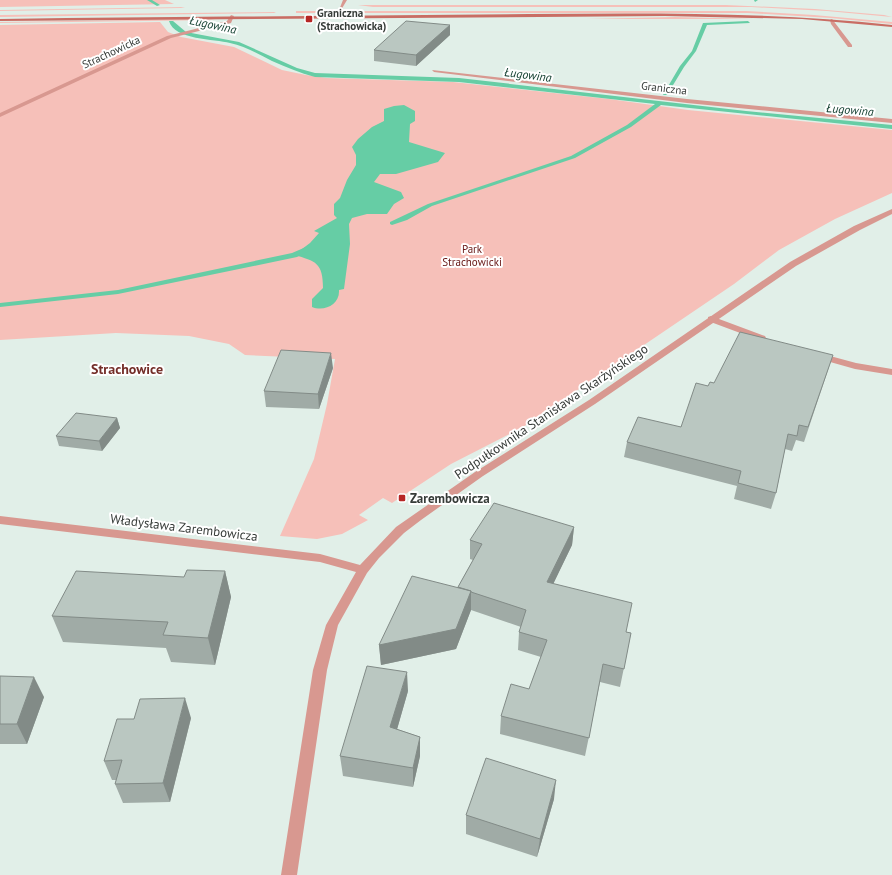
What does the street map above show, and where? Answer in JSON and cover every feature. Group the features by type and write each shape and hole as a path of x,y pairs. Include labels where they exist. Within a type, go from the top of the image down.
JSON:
{"main road":[{"path":"333,9 348,9"},
{"path":"0,20 232,16 709,15 832,20 892,26"}],"street":[{"path":"340,9 344,0"},
{"name":"Strachowicka","path":"0,116 148,45 175,34 229,22 232,16"},
{"path":"832,20 833,24 850,46"},
{"name":"Graniczna","path":"434,71 687,101 892,121"},
{"name":"Podpułkownika Stanisława Skarżyńskiego","path":"289,875 320,670 332,625 363,570 375,555 400,530 478,474 592,402 793,264 857,228 892,211"},
{"path":"711,319 768,340"},
{"path":"810,354 855,366 892,372"},
{"name":"Władysława Zarembowicza","path":"0,520 320,558 363,570"}],"green space":[{"path":"0,0 165,0 174,4 0,7"},
{"path":"358,5 726,5 815,9 892,17 827,11 751,7 373,7"},
{"path":"185,7 181,8 0,11 0,10"},
{"path":"296,11 746,11 814,15 892,22 892,24 831,18 748,13 296,13"},
{"path":"276,12 274,13 0,17 0,15"},
{"path":"675,17 756,19 586,19"},
{"path":"215,20 0,23 0,22"},
{"name":"Park Strachowicki","path":"160,22 168,32 181,37 234,47 282,70 306,75 327,78 453,82 609,99 688,110 892,130 892,193 835,219 779,250 734,284 523,427 451,464 392,503 383,498 359,515 368,520 342,534 317,539 280,536 314,459 327,404 335,359 245,355 229,344 189,336 116,333 0,340 0,25"}],"shaded area":[{"path":"404,105 415,111 415,121 410,124 409,142 445,153 438,162 396,174 380,174 374,182 401,192 404,198 394,204 387,214 367,214 352,218 349,224 350,244 344,289 339,290 337,300 330,306 321,309 312,307 312,299 323,288 322,273 317,264 313,261 294,255 310,243 319,233 314,231 337,218 334,215 334,204 340,198 347,180 356,165 356,155 352,147 358,139 372,127 384,121 384,109"}],"building":[{"path":"406,21 450,25 416,55 374,50"},
{"path":"740,332 833,355 808,427 799,425 797,436 788,434 776,493 738,483 741,471 627,442 638,417 681,427 696,383 708,386 710,382 714,383"},
{"path":"281,350 331,353 318,394 264,391"},
{"path":"76,413 117,418 99,441 56,436"},
{"path":"494,503 574,527 547,582 632,603 626,632 631,633 624,669 603,664 589,738 501,716 511,684 529,689 547,640 519,632 526,610 458,587 482,544 470,540"},
{"path":"187,570 225,571 208,638 163,635 168,622 52,616 76,571 184,577"},
{"path":"412,576 471,591 456,629 379,645"},
{"path":"367,666 407,672 390,727 420,737 413,768 340,756"},
{"path":"0,676 34,677 17,724 0,724"},
{"path":"185,698 163,783 115,784 122,760 104,761 117,719 134,719 140,699"},
{"path":"486,758 556,780 540,839 466,815"}],"waterway":[{"name":"Ługowina","path":"149,0 158,5"},
{"name":"Ługowina","path":"171,22 177,28 193,36 237,43 285,65 315,75 459,80 660,103"},
{"path":"665,94 682,66 694,51 705,24 748,22"},
{"path":"392,223 430,205 573,157 629,126 660,103"},
{"name":"Ługowina","path":"660,103 892,127"},
{"path":"0,305 118,292 294,255 306,249"}],"place":[{"name":"Graniczna (Strachowicka)","path":"309,19"},
{"name":"Zarembowicza","path":"402,498"}],"district":[{"name":"Strachowice","path":"127,369"}]}
